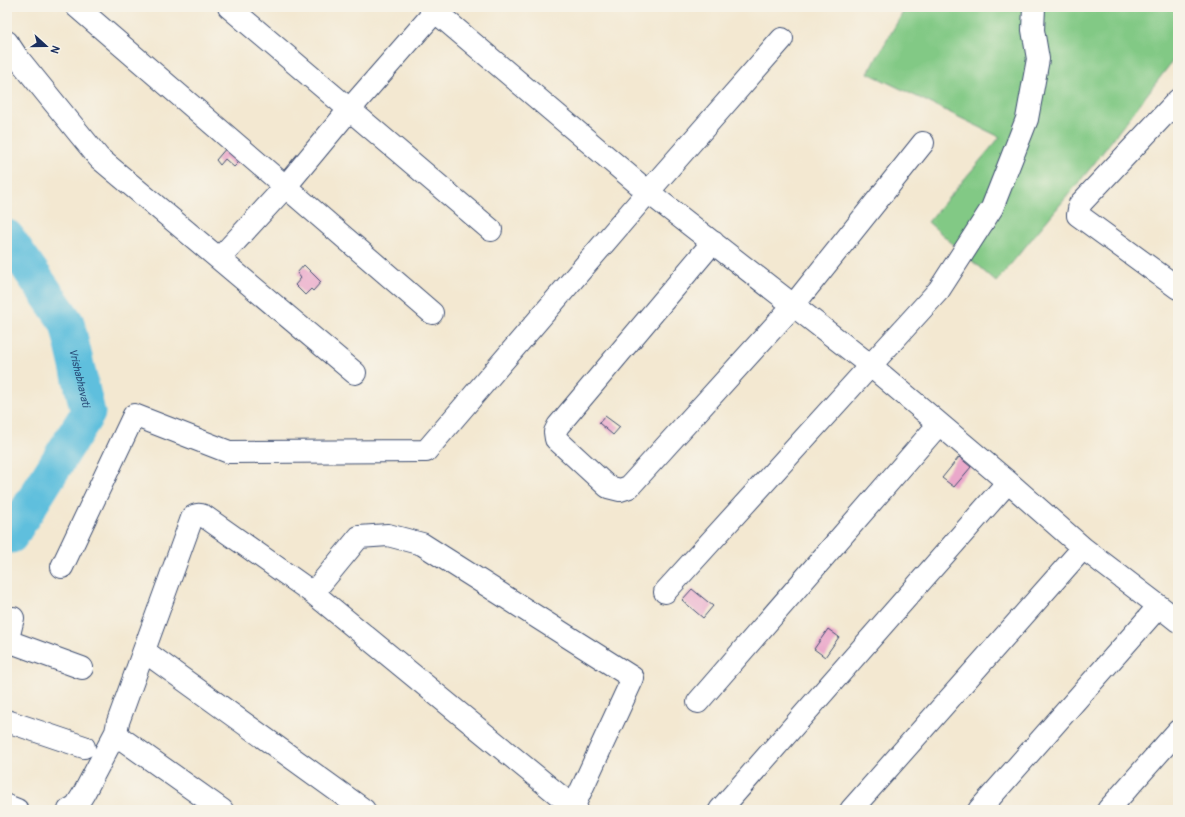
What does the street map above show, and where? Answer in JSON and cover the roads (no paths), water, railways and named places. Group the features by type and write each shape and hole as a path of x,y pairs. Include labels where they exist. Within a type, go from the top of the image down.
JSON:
{"street":[{"path":"77,7 432,313"},
{"path":"229,7 491,230"},
{"path":"665,592 939,290 992,208 1027,119 1038,59 1034,30 1034,7"},
{"path":"219,259 286,186 435,9 648,192 871,366 1008,482 1082,548 1178,621"},
{"path":"62,567 134,415 229,452 426,451 648,192 782,39"},
{"path":"7,42 17,57 100,158 355,373"},
{"path":"1175,281 1078,215 1080,204 1178,100"},
{"path":"713,242 558,426 555,432 556,439 608,488 620,490 630,487 793,305 923,143"},
{"path":"698,702 940,424"},
{"path":"720,810 1008,482"},
{"path":"69,810 76,806 84,793 116,732 118,722 192,518 199,514 204,516 313,593 574,809 633,678 422,544 388,535 358,537 313,593"},
{"path":"851,810 1082,548"},
{"path":"979,810 1159,606"},
{"path":"13,618 7,642 82,668"},
{"path":"144,651 364,810"},
{"path":"7,721 84,747"},
{"path":"1108,810 1178,731"},
{"path":"116,732 122,739 222,810"},
{"path":"7,806 17,810"}],"waterway":[{"name":"Vrishabhavati","path":"7,237 67,323 88,413 11,536 7,536"}]}
